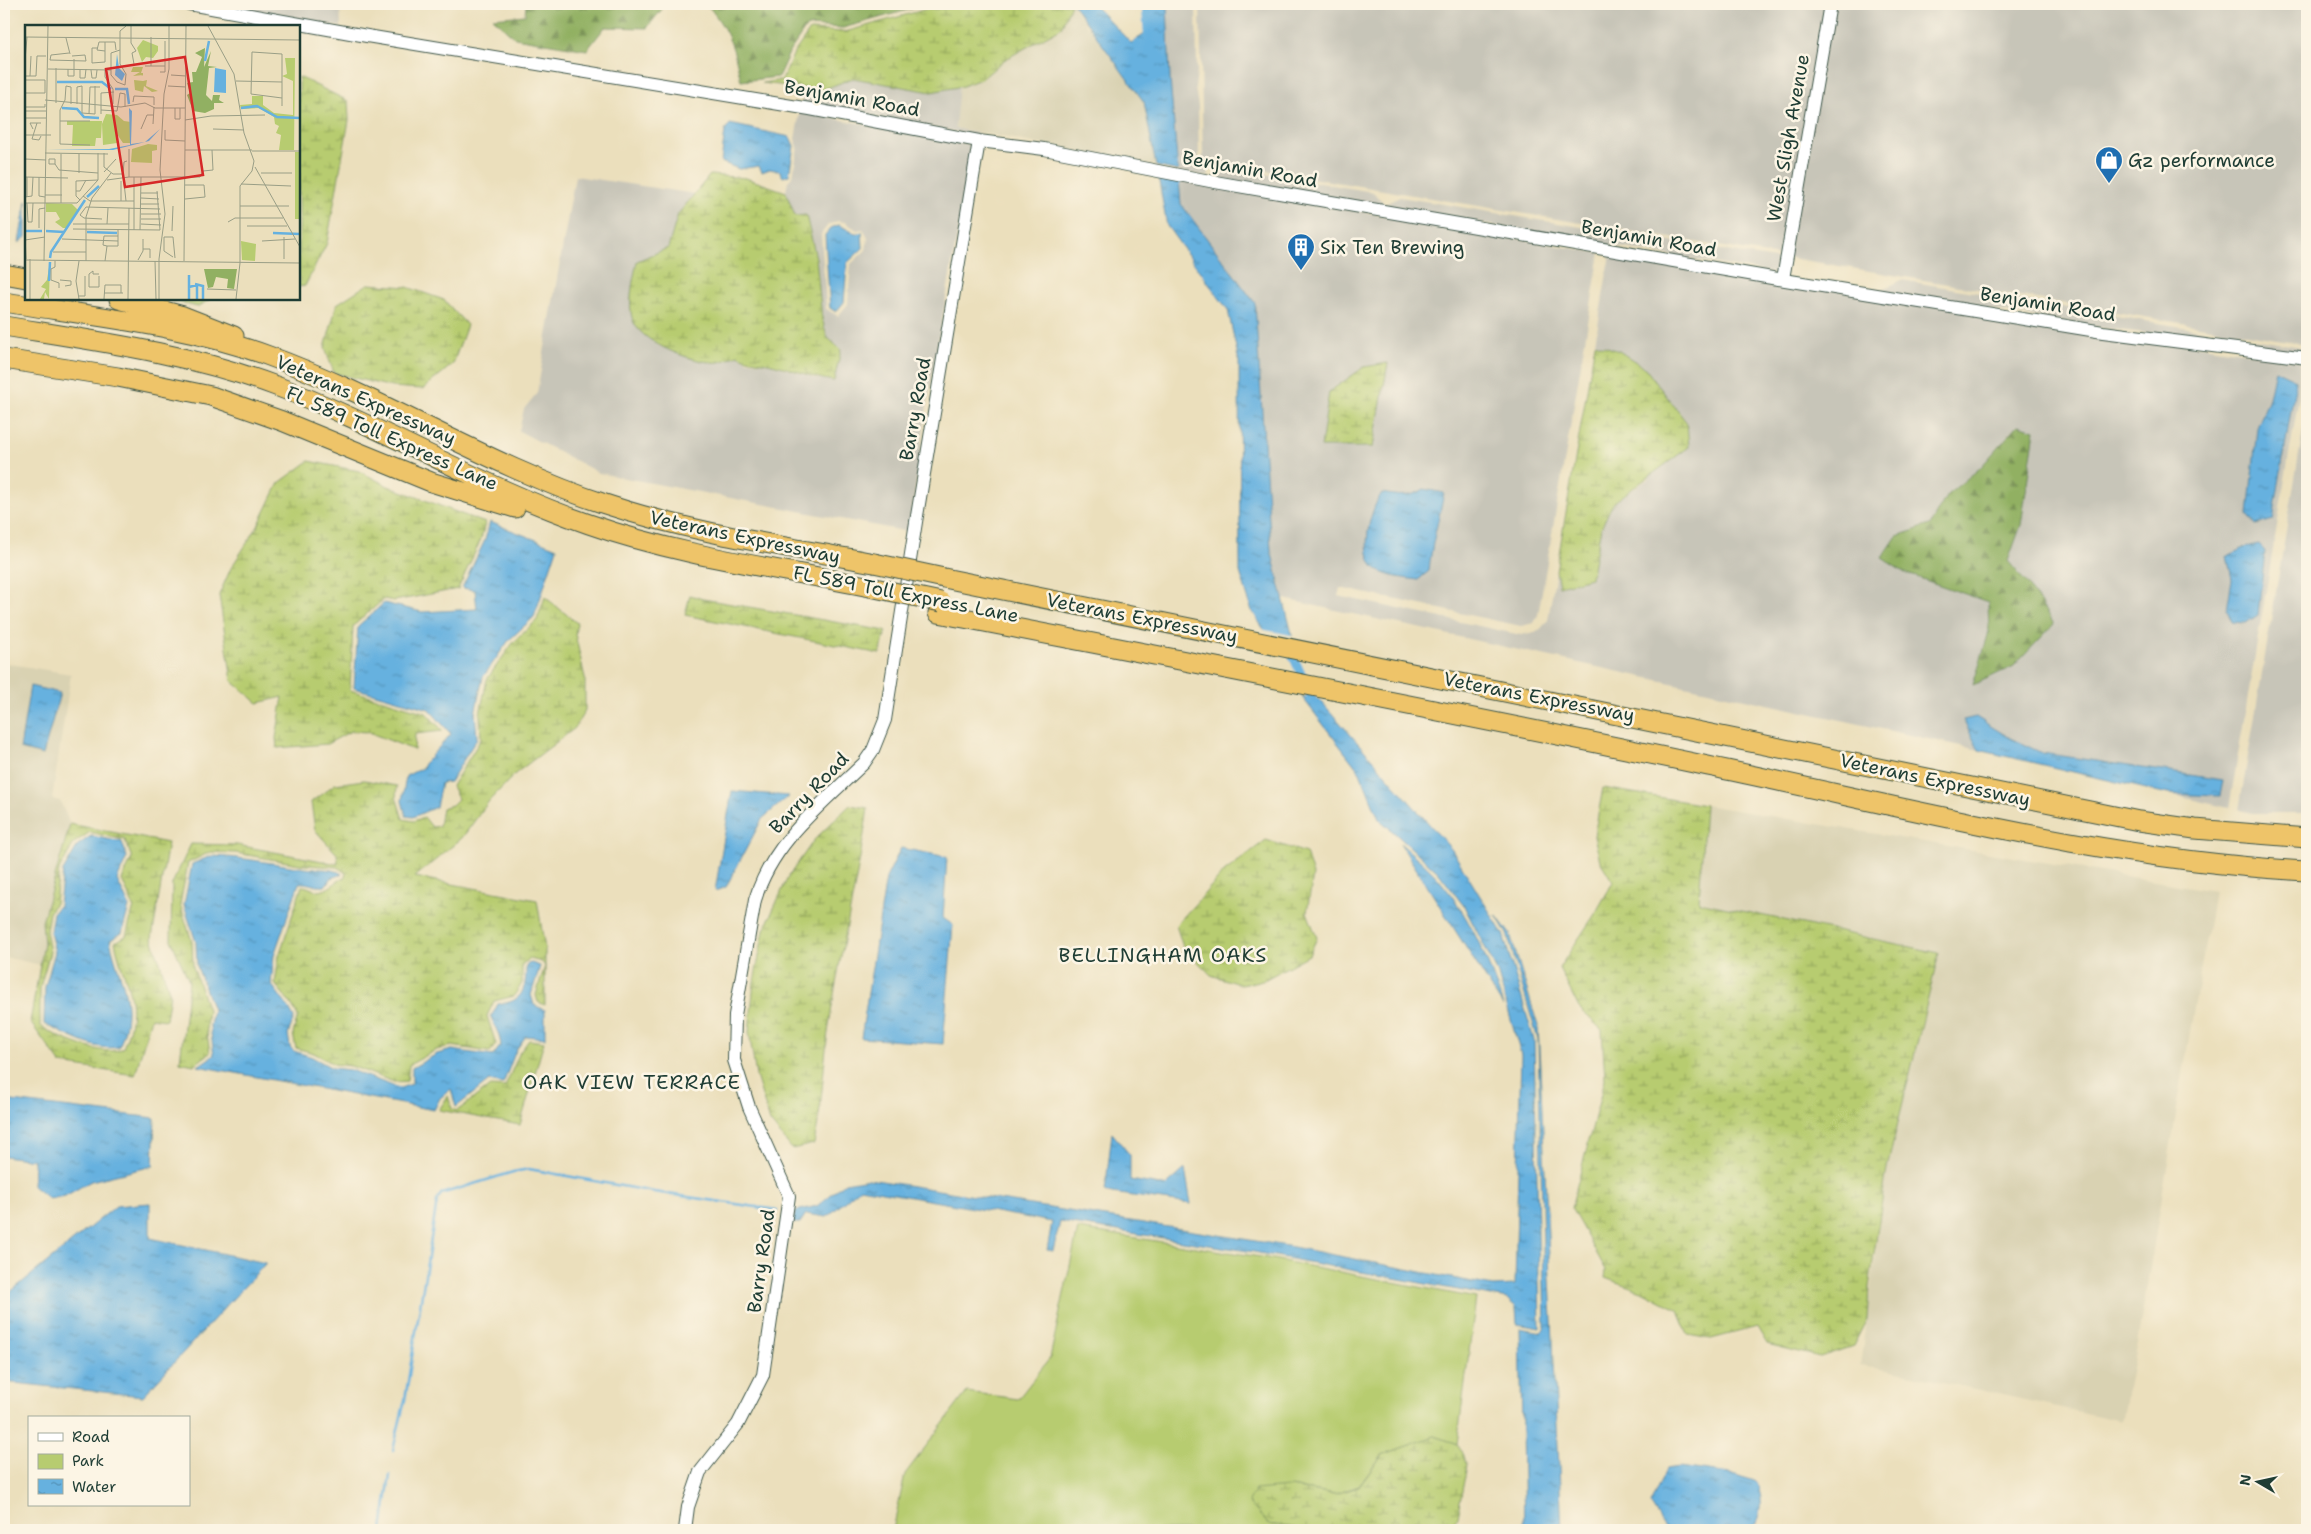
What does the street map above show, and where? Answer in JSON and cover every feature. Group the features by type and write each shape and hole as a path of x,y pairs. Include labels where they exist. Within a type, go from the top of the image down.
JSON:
{"highway":[{"path":"4,274 25,278"},
{"path":"122,300 208,325 256,347 268,356"},
{"name":"Veterans Expressway","path":"4,302 160,327 268,356 327,379 535,476 604,504 871,581 941,595 1164,622 1648,719 2019,797 2194,829 2307,838"},
{"name":"FL 589 Toll Express Lane","path":"4,313 151,336 222,352 294,377 524,484 594,512 668,532 871,581"},
{"name":"FL 589 Toll Express Lane","path":"4,326 157,351 232,370 305,397 519,497 590,525 670,547 871,581"},
{"name":"Veterans Expressway","path":"4,339 181,369 251,390 336,425 515,508 586,536 665,559 871,581 941,595 1261,670 2074,843 2264,863 2307,871"},
{"path":"4,359 118,377 211,396 282,421 431,482 515,508"},
{"path":"2264,863 2307,859"}],"street":[{"name":"Benjamin Road","path":"189,4 367,36 810,109 979,141 1044,149 1190,178 1783,279 2103,332 2307,358"},
{"name":"West Sligh Avenue","path":"1783,279 1830,4"},
{"name":"Barry Road","path":"685,1530 688,1507 700,1472 738,1424 763,1375 789,1196 749,1107 734,1060 735,1015 756,900 760,884 786,840 864,763 873,750 885,720 979,141"}],"shaded area":[{"path":"216,4 340,4 341,27"},
{"path":"1071,4 1144,102 1156,166 955,128 959,87 983,78 1004,60 1061,28"},
{"path":"1167,4 1196,4 1197,72 1195,88 1198,106 1199,160 1201,163 1207,164 1209,177 1178,171 1170,79"},
{"path":"1200,4 2307,4 2307,344 1203,160"},
{"path":"853,78 931,92 959,87 955,128 978,133 978,136 802,103 804,88 822,90"},
{"path":"800,112 973,145 928,399 909,532 599,473 519,431 524,409 537,393 575,176 695,194 678,214 668,248 657,345 686,357 719,362 738,355 748,361 771,364 818,379 834,381 841,350 827,337 822,318 816,258 806,215 795,216 786,192 788,181 793,176 798,147 795,139","holes":["837,221 845,222 857,230 863,229 868,238 866,250 851,264 848,304 838,316 826,309 821,234 828,225"]},
{"path":"1218,166 1373,192 1385,204 1400,197 1781,260 1778,274 1219,179"},
{"path":"1179,180 1600,253 1538,615 1534,623 1521,626 1340,588 1338,596 1521,635 1539,631 1548,620 1556,571 1559,586 1591,578 1601,528 1613,503 1648,479 1687,422 1645,368 1619,351 1595,343 1610,255 2300,361 2299,396 2229,808 2168,794 2220,796 2222,780 2041,753 2010,738 1976,717 1963,721 1979,750 1284,599 1271,550 1255,303 1181,204","holes":["2269,398 2273,520 2257,525 2248,515 2257,428","2017,425 2021,525 2008,561 2028,585 1974,685 1989,632 1988,602 1947,587 1897,536 1930,525 1947,495 1980,468","1382,493 1401,496 1444,494 1431,548 1429,571 1370,526","2265,551 2263,569 2227,611 2232,579"]},
{"path":"1902,280 2301,347 2301,352 2104,328 1879,291"},
{"path":"2307,407 2307,813 2253,813 2239,810"},
{"path":"4,663 71,674 52,799 60,801 70,824 42,922 44,943 41,965 4,957"},
{"path":"1705,805 2214,891 2138,1338 2121,1421 1888,1370 1860,1366 1887,1168 1939,953 1699,902"}],"green space":[{"path":"526,4 666,4 647,28 605,27 587,50 515,38 493,18 525,15"},
{"path":"683,4 952,4 922,6 843,28 807,26 790,51 778,77 741,81 727,33 716,16 709,7"},
{"path":"971,4 1036,4 1044,6 1049,4 1071,4 1061,28 1004,60 983,78 963,86 931,92 853,78 822,90 762,83 782,80 794,53 810,30 845,32 923,10 968,6"},
{"path":"300,77 348,101 349,120 327,243 305,286 300,287"},
{"path":"710,175 746,178 786,192 795,216 806,215 816,258 822,318 827,337 841,350 834,381 750,360 738,355 720,362 685,357 648,338 634,323 631,301 637,261 668,248 678,214"},
{"path":"368,284 407,287 444,300 467,325 453,364 423,389 392,387 334,373 325,348 337,304"},
{"path":"170,300 208,300 198,307"},
{"path":"1595,343 1619,351 1645,368 1687,423 1689,447 1613,503 1601,528 1591,578 1559,586 1556,571"},
{"path":"1388,363 1373,447 1321,447 1329,392 1364,367"},
{"path":"2018,425 2035,430 2021,525 2008,561 2028,585 2054,624 2014,666 1973,685 1989,632 1988,602 1905,573 1882,558 1897,536 1930,525 1947,495 1980,468"},
{"path":"309,461 359,471 388,486 485,523 481,539 458,589 394,601 384,599 353,626 350,690 426,713 443,731 415,734 414,750 368,732 351,731 327,744 277,748 276,738 283,697 258,703 232,681 219,595 231,568 258,526 279,483"},
{"path":"690,595 703,599 886,631 880,654 685,615"},
{"path":"545,597 577,623 575,634 585,678 585,710 575,728 516,773 489,801 462,838 415,877 537,900 545,949 545,966 542,962 530,959 522,964 522,983 514,996 494,1001 487,1016 496,1044 490,1052 452,1046 436,1050 409,1065 407,1081 394,1082 351,1066 334,1064 314,1053 296,1048 293,1034 298,1016 292,1005 275,984 279,956 302,886 322,891 345,877 346,873 337,867 305,865 236,853 210,852 188,863 180,904 192,942 193,967 208,1010 206,1026 210,1053 194,1065 180,1062 189,981 171,940 172,884 191,844 237,845 338,864 337,854 315,830 311,802 335,784 364,780 397,786 396,797 403,819 414,821 424,817 432,827 439,826 442,808 452,805 458,799 452,786 481,739 480,714 487,679 513,643 537,620"},
{"path":"1603,788 1705,805 1699,902 1939,953 1887,1168 1869,1287 1867,1319 1853,1346 1820,1357 1767,1344 1757,1327 1711,1339 1688,1335 1678,1310 1642,1291 1605,1278 1606,1270 1571,1208 1605,1079 1602,1030 1579,1008 1559,968 1595,914 1613,882 1600,861 1594,836"},
{"path":"850,805 868,808 830,1019 817,1129 814,1144 792,1149 770,1122 756,1076 749,1032 754,982 764,930 788,877 814,840"},
{"path":"70,824 168,843 152,938 170,994 166,1020 151,1018 135,1075 61,1064 30,1022 44,943 42,922","holes":["90,832 125,840 132,858 122,880 134,907 126,936 115,942 130,994 131,1018 129,1032 123,1048 116,1051 106,1051 68,1040 40,1025 40,987 50,952 46,931 49,913 55,903 59,870 74,843"]},
{"path":"1266,840 1306,853 1313,875 1307,912 1317,938 1309,955 1266,979 1242,985 1211,975 1183,947 1176,925 1224,872"},
{"path":"545,966 545,1005 538,1002 536,995"},
{"path":"529,1040 544,1042 520,1125 439,1110 448,1096 452,1109 457,1111 490,1086 505,1087 520,1052"},
{"path":"1078,1229 1267,1258 1476,1298 1457,1444 1435,1436 1382,1455 1359,1486 1335,1494 1289,1487 1268,1524 1310,1530 893,1530 905,1474 967,1392 1018,1399 1050,1358"},
{"path":"1435,1436 1457,1444 1467,1465 1457,1517 1451,1530 1309,1530 1268,1524 1248,1502 1255,1490 1289,1487 1335,1494 1359,1487 1382,1455"}],"water":[{"path":"1073,4 1093,4 1131,43 1148,32 1146,4 1167,4 1170,79 1178,171 1156,166 1144,102"},
{"path":"730,124 790,137 794,146 789,175 783,177 780,171 770,169 762,172 759,166 739,169 721,162 725,131"},
{"path":"1158,176 1179,180 1181,204 1255,303 1271,550 1294,642 1270,639 1252,611 1240,572 1239,362 1228,310 1167,226"},
{"path":"25,207 25,238 19,243"},
{"path":"839,225 856,234 862,232 863,248 847,263 844,302 836,312 830,308 825,235 831,228"},
{"path":"2275,370 2296,380 2273,520 2256,525 2248,515 2257,428 2269,398"},
{"path":"1424,489 1444,493 1433,542 1429,571 1418,580 1383,573 1374,567 1370,560 1367,540 1371,519 1378,500 1382,493 1409,495"},
{"path":"490,522 557,548 534,617 509,640 483,677 475,713 477,738 450,782 441,783 436,807 413,817 406,816 402,801 406,776 424,767 423,765 451,734 429,709 354,688 358,626 384,603 422,612 477,609 475,590 462,588 485,540"},
{"path":"2259,545 2265,551 2258,615 2246,623 2232,622 2227,610 2232,579 2227,556 2244,548"},
{"path":"30,686 60,693 43,755 20,749"},
{"path":"1302,697 1320,700 1452,850 1503,934 1534,1040 1540,1328 1517,1324 1516,1307 1507,1299 1254,1252 1060,1222 1053,1251 1047,1250 1052,1222 860,1188 827,1217 806,1214 800,1223 792,1223 796,1211 817,1206 845,1183 869,1179 1293,1247 1493,1286 1515,1285 1521,1055 1497,971 1464,906 1438,872 1379,819 1360,772"},
{"path":"1976,717 2010,738 2042,753 2223,780 2220,796 2168,794 1979,750 1963,720"},
{"path":"732,791 789,796 762,819 726,887 715,891"},
{"path":"91,836 122,842 127,857 117,880 129,906 122,933 110,940 125,992 127,1017 119,1047 110,1048 91,1045 44,1024 45,987 55,952 50,932 53,913 59,905 63,871 78,845"},
{"path":"1400,843 1434,874 1457,904 1484,954 1503,1006"},
{"path":"901,848 947,857 943,918 953,925 943,1044 861,1038 886,878"},
{"path":"211,856 329,870 342,874 331,878 325,886 299,883 274,955 271,984 294,1018 288,1034 290,1047 294,1051 312,1057 332,1068 350,1070 400,1088 412,1084 412,1068 437,1054 452,1050 493,1056 501,1045 491,1017 498,1004 507,1003 522,993 526,965 531,963 540,966 531,995 534,1005 545,1010 545,1038 526,1036 516,1050 503,1084 489,1081 456,1107 451,1089 440,1098 434,1110 198,1066 214,1055 210,1026 213,1010 197,966 196,942 184,905 192,864"},
{"path":"1496,915 1510,934 1538,1026 1562,1530 1524,1530 1520,1328 1541,1332 1545,1328 1538,1040 1507,934"},
{"path":"4,1100 155,1118 153,1166 91,1181 65,1196 49,1199 33,1186 34,1160 4,1156"},
{"path":"1112,1133 1130,1155 1130,1180 1166,1186 1185,1169 1191,1204 1105,1192"},
{"path":"150,1203 150,1238 266,1263 143,1396 4,1382 4,1292 9,1293 116,1206"},
{"path":"1680,1467 1737,1475 1757,1482 1761,1508 1755,1525 1750,1530 1669,1530 1664,1526 1650,1504 1666,1469"}],"pier":[{"path":"1260,629 1296,636 1297,641 1268,640"}],"waterway":[{"path":"1146,4 1149,44"},
{"path":"1290,649 1312,699 1318,707"},
{"path":"393,1450 405,1400 437,1201 441,1194 529,1169 654,1192 777,1210"},
{"path":"382,1530 390,1475"}],"place":[{"name":"Gz performance","path":"2109,184"},
{"name":"Six Ten Brewing","path":"1301,271"}],"district":[{"name":"BELLINGHAM OAKS","path":"1163,955"},
{"name":"OAK VIEW TERRACE","path":"632,1082"}]}
